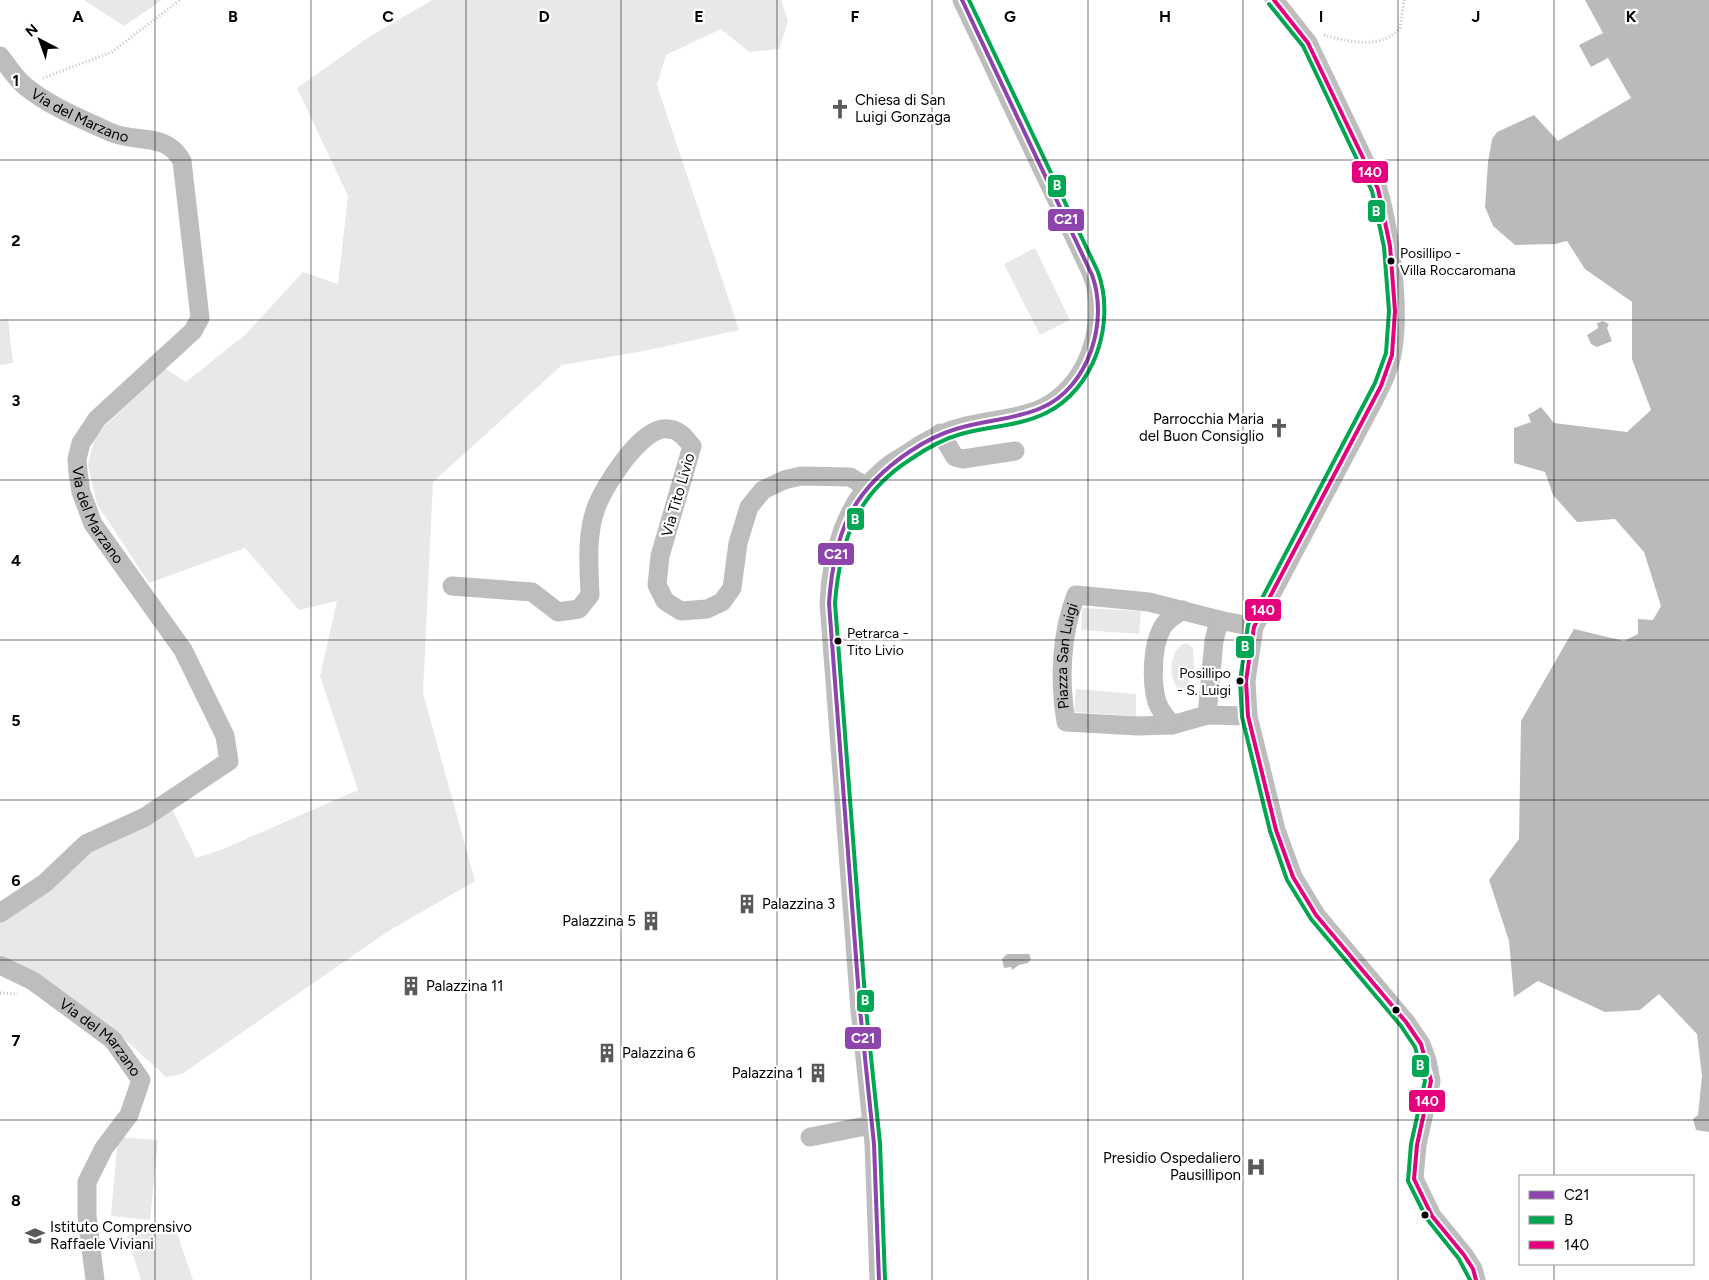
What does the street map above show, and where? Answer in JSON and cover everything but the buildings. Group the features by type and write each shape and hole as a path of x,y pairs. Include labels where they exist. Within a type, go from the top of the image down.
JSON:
{"street":[{"path":"879,1280 872,1125 860,1010 828,603 830,576 836,546 854,506 883,469 940,433 964,426 1019,416 1052,403 1069,388 1092,349 1098,312 1095,286 1082,253 962,0"},
{"path":"1274,0 1308,43 1378,189 1386,214 1394,295 1394,347 1388,372 1254,627 1246,681 1248,716 1276,830 1293,878 1316,915 1406,1022 1424,1052 1431,1081 1417,1145 1414,1179 1432,1216 1464,1255 1473,1269 1476,1280"},
{"path":"0,56 24,85"},
{"name":"Via del Marzano","path":"0,913 45,883 86,844 145,817 229,761 225,736 183,650 93,524 80,492 77,466 81,443 97,419 198,325 200,318 184,169 178,155 162,141 113,133 41,97 24,85"},
{"name":"Via Tito Livio","path":"452,586 532,592 558,612 578,609 590,595 588,552 596,508 616,469 648,435 667,428 682,434 692,446 660,556 657,585 665,602 681,611 707,609 722,602 732,588 738,543 749,507 763,490 784,480 801,476 850,477 867,487"},
{"path":"940,433 955,457 963,459 1015,451"},
{"name":"Piazza San Luigi","path":"1248,716 1207,715 1172,724 1129,726 1066,722 1062,701 1064,641 1068,616 1076,595 1149,602 1254,627"},
{"path":"1172,724 1162,713 1156,700 1154,680 1156,648 1162,628 1171,618 1183,610"},
{"path":"1207,715 1214,641 1219,620"},
{"name":"Via del Marzano","path":"0,965 33,981 113,1040 141,1080 129,1115 104,1148 86,1182 87,1216 95,1280"},
{"path":"810,1137 872,1125"}],"path":[{"path":"24,85 112,52 180,0"},
{"path":"1324,35 1353,43 1366,43 1391,37 1400,28 1404,0"}],"shaded area":[{"path":"84,0 162,0 124,26"},
{"path":"432,0 781,0 788,21 779,49 749,52 721,29 666,55 657,85 739,330 649,350 562,365 433,482 423,693 475,881 387,932 182,1074 166,1077 117,1032 45,979 0,954 0,921 52,889 92,849 172,809 196,858 223,849 358,790 320,676 337,601 299,610 245,548 149,583 97,504 88,465 95,436 164,368 186,382 246,334 303,272 338,284 348,196 297,88 369,37"},
{"path":"1585,0 1709,0 1709,1132 1696,1130 1693,1119 1698,1115 1702,1076 1697,1034 1659,994 1640,1010 1605,1012 1538,981 1514,997 1509,941 1489,880 1519,839 1521,721 1574,629 1624,641 1638,634 1638,619 1653,620 1661,606 1644,552 1615,519 1577,522 1553,495 1545,472 1514,463 1514,428 1531,422 1528,415 1541,407 1554,423 1627,432 1651,410 1632,359 1632,302 1585,269 1567,241 1555,244 1515,245 1493,226 1485,207 1488,162 1492,139 1497,132 1534,115 1558,141 1631,98 1608,58 1591,67 1579,45 1603,33"},
{"path":"1035,248 1070,320 1040,335 1004,264"},
{"path":"8,319 13,363 0,365 0,320"},
{"path":"1603,321 1609,324 1607,328 1612,341 1597,347 1591,344 1587,335 1598,328 1597,323"},
{"path":"1082,608 1141,611 1139,634 1081,630"},
{"path":"1187,643 1193,648 1194,668 1187,689 1182,692 1177,688 1174,681 1172,666 1176,651"},
{"path":"1076,689 1136,694 1136,716 1074,712"},
{"path":"1007,954 1029,954 1031,959 1028,963 1019,965 1012,970 1011,967 1004,968 1002,959"},
{"path":"118,1137 158,1140 150,1220 111,1216"},
{"path":"173,1221 193,1280 141,1280 127,1236"}],"transit line":[{"name":"C21","path":"879,1280 874,1144 860,1010 829,603 835,556 841,535 859,499 889,467 909,452 950,431 1031,412 1058,398 1072,385 1083,369 1091,351 1096,332 1098,312 1097,293 1092,275 962,0"},
{"name":"B","path":"885,1280 880,1143 866,1009 835,603 841,559 854,521 864,504 892,473 911,459 948,438 972,431 1026,421 1046,413 1063,402 1077,388 1089,371 1097,352 1104,312 1103,291 1098,272 969,0"},
{"name":"140","path":"1274,0 1308,43 1378,189 1390,246 1395,311 1392,355 1381,386 1254,627 1246,681 1248,716 1276,830 1293,877 1316,915 1406,1022 1421,1044 1431,1081 1417,1145 1414,1179 1432,1216 1464,1255 1473,1269 1476,1280"},
{"name":"B","path":"1269,4 1303,46 1372,191 1384,247 1389,311 1386,353 1375,383 1248,625 1240,681 1242,717 1270,831 1287,880 1311,919 1401,1026 1415,1047 1425,1081 1411,1144 1408,1181 1427,1219 1459,1259 1470,1280"}],"place":[{"name":"Chiesa di San Luigi Gonzaga","path":"840,109"},
{"name":"Posillipo - Villa Roccaromana","path":"1391,261"},
{"name":"Parrocchia Maria del Buon Consiglio","path":"1279,428"},
{"name":"Petrarca - Tito Livio","path":"838,641"},
{"name":"Posillipo - S. Luigi","path":"1240,681"},
{"name":"Palazzina 3","path":"747,904"},
{"name":"Palazzina 5","path":"651,921"},
{"name":"Palazzina 11","path":"411,986"},
{"name":"Palazzina 6","path":"607,1053"},
{"name":"Palazzina 1","path":"818,1073"},
{"name":"Presidio Ospedaliero Pausillipon","path":"1256,1167"},
{"name":"Istituto Comprensivo Raffaele Viviani","path":"35,1236"}]}
